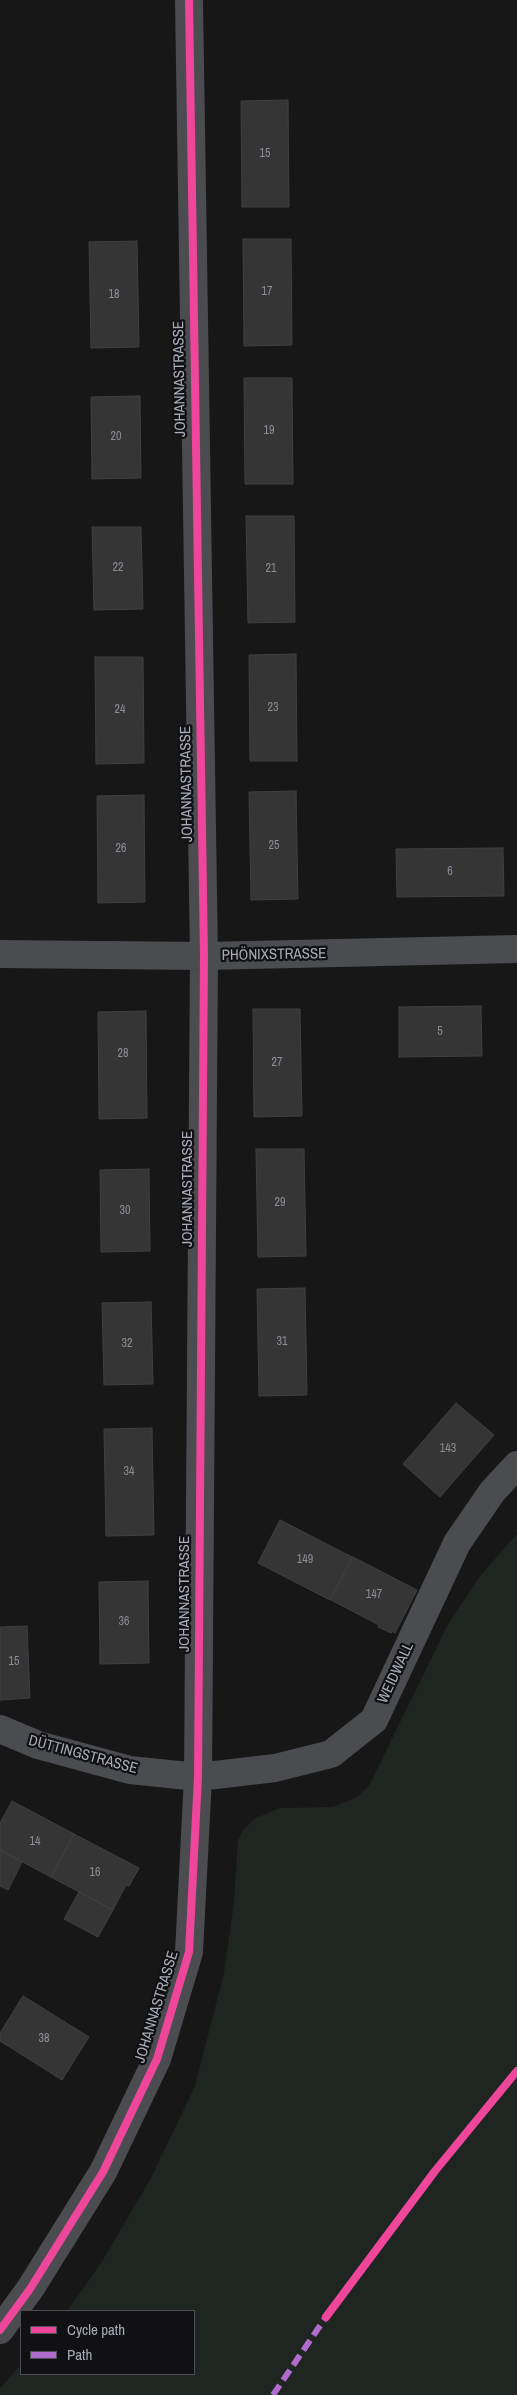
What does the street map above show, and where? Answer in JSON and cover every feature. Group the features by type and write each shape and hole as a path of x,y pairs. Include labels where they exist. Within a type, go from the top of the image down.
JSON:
{"street":[{"name":"JOHANNASTRASSE","path":"0,2330 30,2289 103,2172 157,2060 189,1952 198,1777 204,956 189,0"},
{"name":"PHÖNIXSTRASSE","path":"0,954 204,956 517,949"},
{"name":"WEIDWALL","path":"198,1777 275,1768 331,1754 374,1720 457,1543 492,1492 517,1464"},
{"name":"DÜTTINGSTRASSE","path":"0,1729 38,1745 130,1770 198,1777"}],"shaded area":[{"path":"517,1534 517,2395 0,2395 0,2388 20,2366 20,2375 195,2375 195,2310 68,2310 101,2263 151,2178 195,2086 224,1973 234,1903 238,1840 243,1830 254,1819 280,1808 333,1807 357,1797 369,1786 447,1626 480,1576"}],"building":[{"path":"288,100 289,207 242,207 241,101"},
{"path":"243,239 291,239 292,345 244,346"},
{"path":"137,241 139,347 91,348 89,242"},
{"path":"244,378 292,378 293,484 245,484"},
{"path":"140,396 141,478 92,479 91,397"},
{"path":"246,516 294,516 295,622 248,623"},
{"path":"92,527 141,527 143,609 94,610"},
{"path":"296,654 297,761 250,761 249,655"},
{"path":"95,657 143,657 144,763 96,764"},
{"path":"296,791 298,899 251,900 249,792"},
{"path":"144,795 145,902 98,903 97,796"},
{"path":"503,848 504,896 397,897 396,849"},
{"path":"481,1006 482,1056 399,1057 399,1007"},
{"path":"253,1009 300,1009 302,1116 254,1117"},
{"path":"146,1011 147,1118 99,1119 98,1012"},
{"path":"256,1149 304,1149 306,1256 258,1257"},
{"path":"149,1169 150,1251 101,1252 100,1170"},
{"path":"305,1288 307,1395 259,1396 257,1289"},
{"path":"151,1302 153,1384 104,1385 102,1303"},
{"path":"456,1403 494,1435 440,1497 403,1464"},
{"path":"152,1428 154,1535 106,1536 104,1429"},
{"path":"280,1520 352,1557 330,1600 258,1563"},
{"path":"353,1557 417,1590 395,1633 378,1627 379,1625 331,1600"},
{"path":"148,1581 149,1663 100,1664 99,1582"},
{"path":"27,1626 30,1698 0,1700 0,1627"},
{"path":"12,1801 74,1834 51,1877 0,1850 0,1823"},
{"path":"74,1834 139,1868 129,1886 126,1885 113,1910 51,1877"},
{"path":"0,1850 22,1862 8,1890 0,1886"},
{"path":"79,1892 113,1910 98,1937 64,1919"},
{"path":"23,1996 89,2037 62,2080 0,2041 0,2033"}],"marked path":[{"path":"273,2395 328,2314"}],"cycle path":[{"path":"0,2330 30,2289 103,2172 157,2059 189,1952 198,1777 204,956 189,0"},
{"path":"326,2317 435,2171 517,2071"}]}
